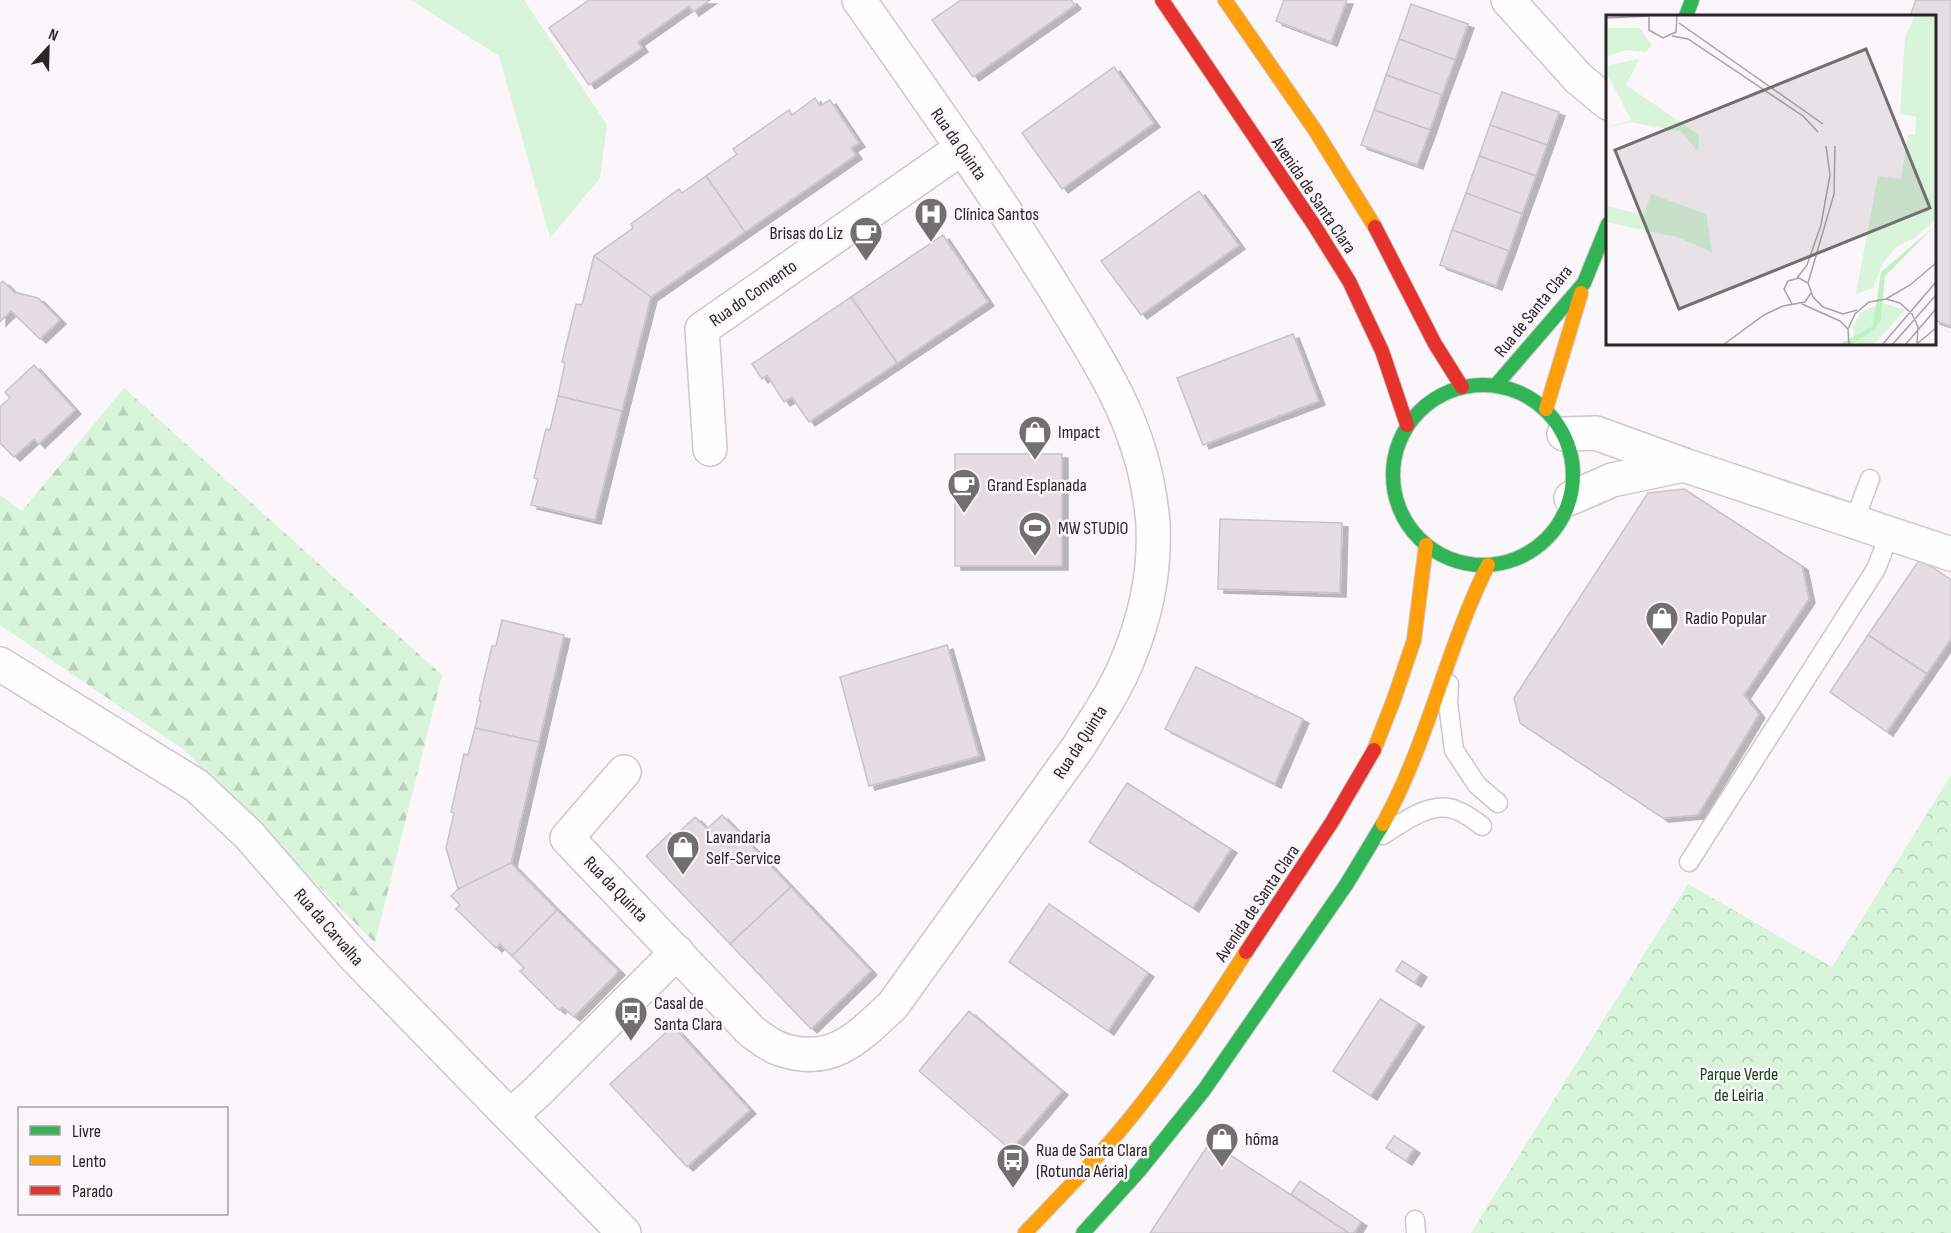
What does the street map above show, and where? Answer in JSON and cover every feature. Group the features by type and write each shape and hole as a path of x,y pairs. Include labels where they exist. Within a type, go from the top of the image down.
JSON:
{"main road":[{"name":"Avenida de Santa Clara","path":"1162,0 1314,225 1349,281 1382,351 1407,426"},
{"name":"Avenida de Santa Clara","path":"1225,0 1325,145 1360,202 1419,318 1446,365 1462,387"},
{"path":"1686,15 1692,0"},
{"name":"Rua de Santa Clara","path":"1496,385 1584,283 1606,229"},
{"path":"1555,422 1584,283"},
{"path":"1479,384 1496,385 1523,393 1555,422 1572,455 1574,477 1571,498 1559,525 1540,545 1516,559 1488,565 1466,563 1445,556 1426,545 1408,525 1397,501 1393,476 1396,450 1407,426 1422,408 1440,395 1462,387 1479,384"},
{"name":"Avenida de Santa Clara","path":"1025,1233 1103,1151 1177,1058 1327,831 1356,783 1377,744 1414,640 1426,545"},
{"path":"1083,1233 1136,1176 1193,1104 1346,886 1374,840 1399,794 1418,748 1452,644 1477,584 1488,565"}],"street":[{"name":"Rua da Quinta","path":"624,772 567,838 752,1032 778,1049 809,1055 836,1051 866,1030 892,1005 1079,746 1106,703 1128,660 1143,616 1151,574 1154,525 1146,475 1130,422 1103,368 1012,220 859,0"},
{"path":"1508,0 1578,78 1606,101"},
{"name":"Rua do Convento","path":"710,449 702,329 962,148"},
{"path":"1555,422 1596,433 1684,465 1951,554"},
{"path":"1571,498 1612,480 1684,465"},
{"name":"Rua da Carvalha","path":"0,664 197,786 249,835 355,957 624,1233"},
{"path":"510,1116 545,1085 677,952"}],"lane":[{"path":"1854,521 1870,478"},
{"path":"1689,862 1876,569 1890,533"},
{"path":"1452,644 1448,703 1454,750 1477,786 1498,803"},
{"path":"1374,840 1416,815 1433,809 1449,808 1466,814 1482,826"}],"green space":[{"path":"411,0 524,0 607,125 600,178 550,238 499,56"},
{"path":"124,388 442,675 375,943 184,750 0,625 0,495 22,511"},
{"name":"Parque Verde de Leiria","path":"1951,775 1951,1233 1471,1233 1688,884 1832,967"}],"building":[{"path":"589,0 710,0 693,12 689,6 638,42 642,48 589,85 549,28"},
{"path":"961,0 1071,0 1075,5 973,77 932,20"},
{"path":"1284,0 1347,0 1331,42 1276,21"},
{"path":"1916,0 1951,0 1951,326 1936,321 1936,15 1910,15"},
{"path":"1411,4 1468,24 1455,60 1399,39"},
{"path":"1399,39 1455,60 1442,95 1386,75"},
{"path":"1114,67 1154,123 1062,189 1022,133"},
{"path":"1386,75 1442,95 1430,130 1374,110"},
{"path":"1502,92 1559,112 1547,145 1490,125"},
{"path":"815,98 820,106 830,100 859,143 851,148 856,155 745,232 706,176 737,154 733,149 789,110 792,115"},
{"path":"1374,110 1430,130 1417,165 1361,145"},
{"path":"1490,125 1547,145 1536,176 1479,156"},
{"path":"1479,156 1536,176 1522,214 1466,193"},
{"path":"706,176 745,232 651,297 594,256 633,228 631,224 679,189 682,193"},
{"path":"1199,191 1239,245 1141,315 1101,261"},
{"path":"1466,193 1522,214 1509,251 1452,230"},
{"path":"1452,230 1509,251 1496,286 1440,265"},
{"path":"943,235 988,302 897,363 851,297"},
{"path":"594,256 651,297 622,411 558,396 565,363 562,362 576,304 582,305"},
{"path":"3,281 14,292 38,298 60,320 40,339 11,311 0,322 0,284"},
{"path":"851,297 897,363 809,422 792,397 784,402 767,375 762,379 752,364"},
{"path":"1293,334 1319,401 1203,445 1177,378"},
{"path":"34,365 75,410 39,444 34,439 14,457 0,443 0,407 10,398 5,392"},
{"path":"558,396 622,411 595,520 531,505 538,479 534,478 546,429 550,430"},
{"path":"955,454 1062,454 1062,566 955,566"},
{"name":"Radio Popular","path":"1684,489 1802,566 1809,599 1744,695 1759,714 1698,815 1663,818 1520,723 1514,698 1648,493"},
{"path":"1220,519 1342,523 1340,593 1218,589"},
{"path":"1920,559 1951,580 1951,639 1927,674 1868,635"},
{"path":"502,620 564,635 539,742 475,728 492,646 496,646"},
{"path":"1868,635 1927,674 1887,732 1830,692"},
{"path":"947,645 979,756 869,786 840,677"},
{"path":"1196,667 1303,719 1275,784 1165,729"},
{"path":"475,728 539,742 511,863 458,889 446,848 454,813 451,812 464,754 468,755"},
{"path":"1127,783 1231,849 1193,908 1089,842"},
{"path":"722,815 791,887 730,944 646,856 670,833 674,837 695,817 707,829"},
{"path":"511,863 557,910 512,956 500,944 496,948 456,909 460,905 451,896 458,889"},
{"path":"791,887 871,971 811,1029 730,944"},
{"path":"1049,904 1148,973 1108,1031 1009,962"},
{"path":"557,910 619,971 574,1017 562,1007 559,1010 520,971 524,968 512,956"},
{"path":"1402,961 1421,973 1415,983 1396,971"},
{"path":"1380,999 1418,1023 1371,1096 1333,1071"},
{"path":"969,1011 1062,1091 1011,1150 919,1071"},
{"path":"673,1026 750,1110 687,1167 610,1084"},
{"path":"1394,1136 1414,1149 1406,1161 1386,1148"},
{"name":"hôma","path":"1210,1142 1320,1214 1349,1233 1150,1233"},
{"path":"1300,1181 1361,1222 1354,1233 1349,1233 1291,1194"}],"traffic: fast":[{"path":"1686,15 1692,0"},
{"path":"1496,385 1584,283 1606,229"},
{"path":"1483,385 1517,392 1533,400 1547,411 1558,425 1566,441 1573,475 1566,509 1558,525 1547,539 1533,550 1517,558 1483,565 1449,558 1433,550 1419,539 1408,525 1400,509 1393,475 1400,441 1408,425 1419,411 1433,400 1449,392 1483,385"},
{"path":"1083,1233 1139,1171 1204,1090 1346,885 1383,824"}],"traffic: slow":[{"path":"1225,0 1315,130 1375,227"},
{"path":"1546,409 1581,293"},
{"path":"1374,750 1414,640 1426,545"},
{"path":"1383,824 1399,793 1425,729 1460,630 1488,565"},
{"path":"1025,1233 1126,1124 1181,1050 1246,952"}],"traffic: jam":[{"path":"1162,0 1314,225 1349,281 1382,351 1407,425"},
{"path":"1375,227 1435,344 1462,387"},
{"path":"1246,952 1332,822 1374,750"}],"place":[{"name":"Clínica Santos","path":"931,243"},
{"name":"Brisas do Liz","path":"866,262"},
{"name":"Impact","path":"1035,461"},
{"name":"Grand Esplanada","path":"964,514"},
{"name":"MW STUDIO","path":"1035,557"},
{"name":"Radio Popular","path":"1662,647"},
{"name":"Lavandaria Self-Service","path":"683,876"},
{"name":"Casal de Santa Clara","path":"631,1042"},
{"name":"hôma","path":"1222,1168"},
{"name":"Rua de Santa Clara (Rotunda Aéria)","path":"1013,1189"}]}
